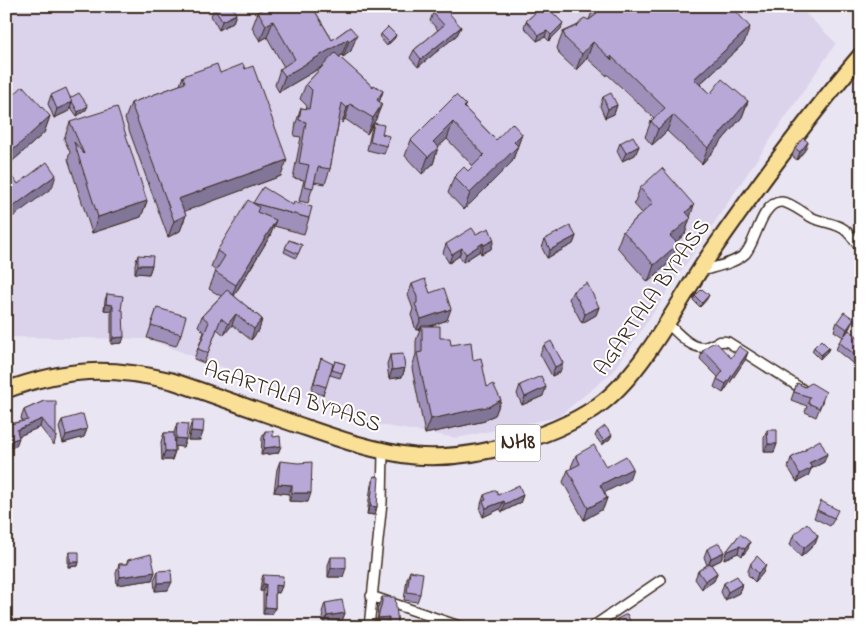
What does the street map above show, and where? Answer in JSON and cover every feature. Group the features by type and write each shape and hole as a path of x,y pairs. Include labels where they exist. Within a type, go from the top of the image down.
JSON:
{"highway":[{"name":"AGARTALA BYPASS","path":"6,390 48,377 96,370 148,375 182,384 330,436 384,451 433,457 470,455 522,442 584,415 605,401 621,385 646,353 698,272 782,155 861,55"}],"street":[{"path":"698,272 732,261 746,253 764,216 771,206 781,202 814,218 842,226 861,249"},
{"path":"666,322 697,347 704,347 723,340 728,342 802,389"},
{"path":"369,627 382,502 384,451"},
{"path":"592,627 661,580"},
{"path":"371,596 462,627"}],"shaded area":[{"path":"6,6 798,6 836,43 613,372 558,417 457,438 374,424 147,339 6,337"}],"building":[{"path":"217,6 232,6 236,14 222,21 214,8"},
{"path":"268,6 312,6 332,40 350,27 357,35 285,76 280,69 295,59 273,21 266,25 258,12"},
{"path":"441,6 461,27 421,59 414,50 444,25 433,13"},
{"path":"543,6 548,6 563,23 551,35 547,31 539,35 526,21"},
{"path":"596,6 731,6 750,27 694,79 710,94 722,79 748,101 708,148 673,115 658,129 651,121 665,108 611,56 612,60 593,42 582,54 566,39 563,32 577,26 584,18 589,20 597,14 593,9"},
{"path":"388,27 396,35 389,42 381,34"},
{"path":"335,53 373,87 374,85 383,91 377,100 382,104 373,118 350,104 347,108 342,103 330,169 318,167 313,188 304,186 309,165 299,163 306,122 299,120 301,108 309,109 312,90 306,84"},
{"path":"217,64 220,73 243,64 245,69 253,66 287,160 178,199 186,215 174,221 131,103 185,83 183,76"},
{"path":"23,86 50,116 12,151 6,145 6,102"},
{"path":"66,88 72,102 57,109 51,95"},
{"path":"79,93 88,106 78,112 70,98"},
{"path":"611,93 617,105 608,109 603,97"},
{"path":"456,95 466,105 464,107 496,140 512,123 522,134 514,142 518,146 470,193 454,177 464,167 468,171 484,155 453,122 433,142 439,147 428,157 411,140"},
{"path":"117,107 147,201 98,217 74,142 84,154 70,122"},
{"path":"374,123 384,125 382,134 389,136 387,146 370,142"},
{"path":"633,136 639,146 626,153 620,143"},
{"path":"803,138 808,142 800,152 795,148"},
{"path":"47,162 56,175 10,209 13,212 6,217 6,184 14,178 18,184"},
{"path":"662,168 694,205 686,212 691,218 670,236 678,244 654,265 623,231 653,203 640,188"},
{"path":"263,187 293,205 294,202 312,207 309,218 253,203"},
{"path":"248,200 259,207 257,212 276,220 236,285 215,272 225,256 217,251"},
{"path":"570,226 576,236 550,250 545,239"},
{"path":"472,228 476,234 489,228 494,240 484,245 483,243 466,254 462,248 452,254 446,244"},
{"path":"289,240 302,245 298,254 285,248"},
{"path":"138,255 153,256 152,265 138,265"},
{"path":"425,279 430,293 444,288 451,309 421,319 415,304 417,303 417,297 412,284"},
{"path":"587,283 599,307 585,314 573,291"},
{"path":"702,289 709,295 702,303 695,296"},
{"path":"227,290 262,319 254,329 236,314 228,324 221,318 208,353 198,349 209,322 202,316"},
{"path":"107,294 123,296 121,310 123,310 124,337 113,338 113,305 106,304"},
{"path":"157,308 186,316 181,334 151,325"},
{"path":"844,312 854,319 847,329 837,322"},
{"path":"422,326 440,326 440,338 450,338 451,345 471,342 473,360 481,358 487,387 493,384 501,400 491,406 431,419 417,353 422,352"},
{"path":"849,330 861,339 860,359 839,342"},
{"path":"821,340 829,348 821,355 814,347"},
{"path":"551,341 563,363 555,367 544,345"},
{"path":"716,342 731,358 739,346 748,352 726,384 717,379 723,371 703,350"},
{"path":"403,354 405,368 392,370 390,355"},
{"path":"321,358 333,364 326,387 314,383"},
{"path":"335,361 345,364 342,373 332,370"},
{"path":"541,376 546,387 525,397 520,385"},
{"path":"797,383 805,387 811,383 826,392 819,408 808,403 810,397 794,392"},
{"path":"44,401 56,401 56,437 42,419 17,430 19,438 9,441 6,425 28,420 24,410"},
{"path":"83,414 87,429 66,435 62,420"},
{"path":"192,421 204,421 203,432 191,431"},
{"path":"177,423 188,424 186,439 176,438"},
{"path":"605,426 612,435 604,441 597,432"},
{"path":"767,430 777,430 777,444 768,444"},
{"path":"265,431 273,431 273,437 280,436 281,446 264,448"},
{"path":"164,433 174,433 175,451 165,451"},
{"path":"820,440 827,454 809,463 812,468 800,474 791,458"},
{"path":"594,445 606,467 626,456 633,468 600,485 607,498 588,508 568,470 580,464 576,455"},
{"path":"280,461 312,462 311,493 292,493 292,485 278,484"},
{"path":"374,476 379,477 377,507 370,506"},
{"path":"519,485 523,495 505,504 504,501 486,508 483,501 486,500 484,495 496,490 498,495"},
{"path":"821,501 838,510 834,518 817,510"},
{"path":"807,523 818,536 804,548 793,536"},
{"path":"740,534 750,542 745,549 740,546 726,552"},
{"path":"719,543 724,552 711,558 707,549"},
{"path":"70,552 79,552 79,562 70,562"},
{"path":"151,554 155,572 120,577 119,564 128,564 128,560"},
{"path":"757,556 766,565 758,573 751,566 751,563"},
{"path":"331,557 346,557 346,568 331,568"},
{"path":"710,563 717,573 705,581 698,571"},
{"path":"171,570 172,582 158,583 158,571"},
{"path":"410,571 423,573 420,594 407,592"},
{"path":"263,575 283,576 282,586 275,585 275,608 265,607 266,584 263,584"},
{"path":"737,576 742,584 728,592 724,583"},
{"path":"382,597 395,597 398,624 389,625 389,617 378,618"},
{"path":"342,600 345,613 327,616 325,603"},
{"path":"627,614 631,623 620,627 617,619"}]}
